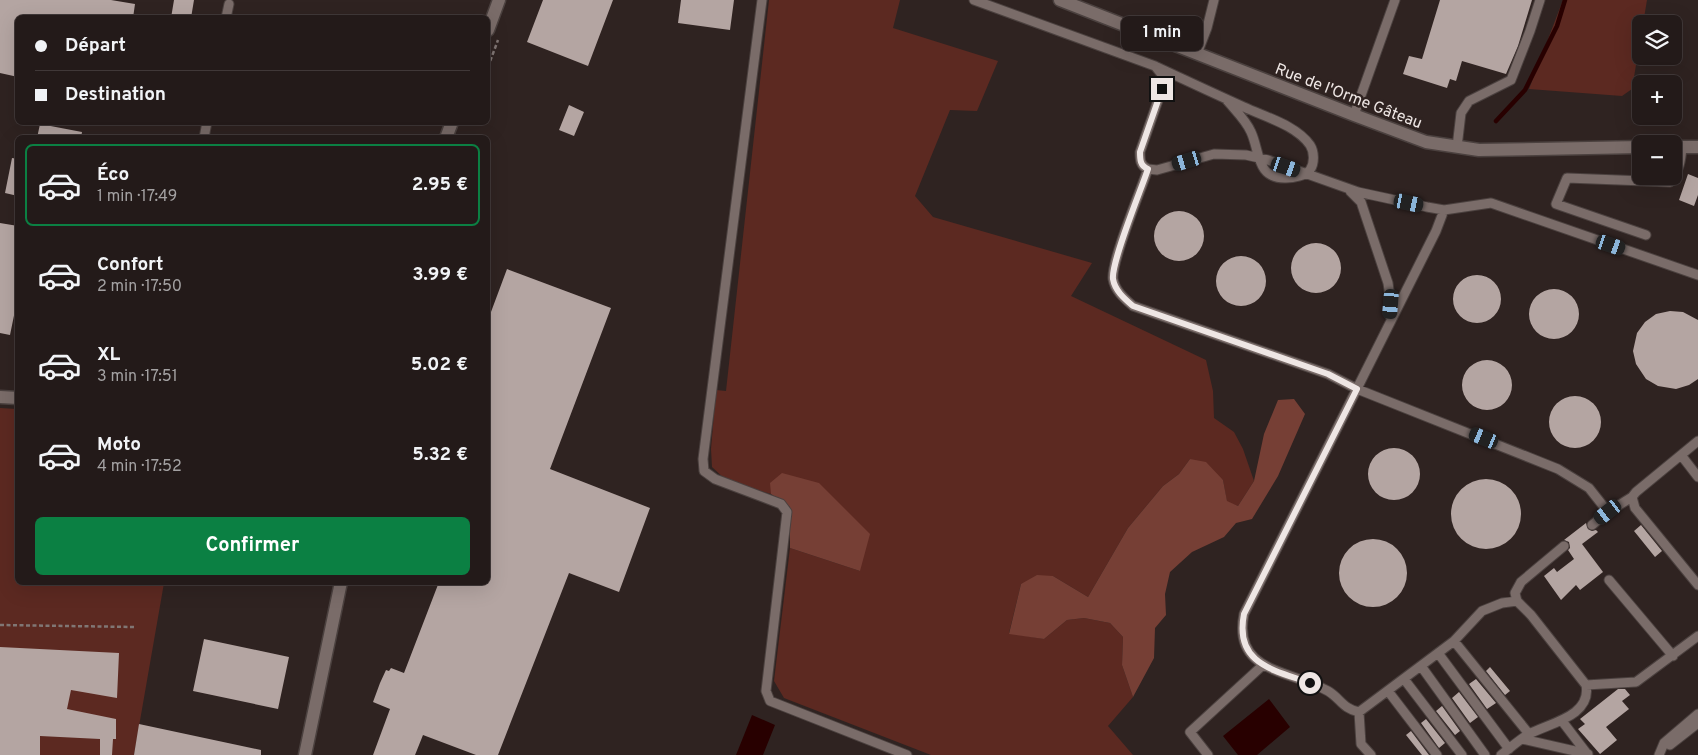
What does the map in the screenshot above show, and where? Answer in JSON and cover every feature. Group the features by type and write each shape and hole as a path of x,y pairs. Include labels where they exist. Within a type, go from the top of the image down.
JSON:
{"street":[{"path":"490,25 499,0"},
{"name":"Rue de l'Orme Gâteau","path":"1060,0 1426,142 1478,150 1632,148"},
{"path":"1682,147 1698,147"},
{"path":"0,397 15,398"},
{"path":"305,755 340,585"}],"lane":[{"path":"762,0 703,459 704,471 715,479 781,504 787,512 766,690 770,701 907,755"},
{"path":"974,0 1155,66 1294,130 1309,144 1314,153 1310,170 1292,178 1280,179 1261,167 1251,131 1226,99"},
{"path":"1197,54 1208,28 1214,0"},
{"path":"1354,115 1395,0"},
{"path":"1457,147 1461,113 1469,102 1510,80 1540,0"},
{"path":"227,15 229,4"},
{"path":"1155,66 1163,76 1162,89 1140,152 1140,160 1144,167 1148,169 1157,170 1214,154 1258,158 1347,189 1444,210 1491,204 1698,275"},
{"path":"1148,169 1113,271 1113,280 1124,298 1133,306 1154,315 1328,374 1357,389 1558,469 1589,488 1608,512"},
{"path":"1632,181 1567,178 1556,204 1646,235"},
{"path":"1347,189 1361,202 1388,283 1391,304 1390,321"},
{"path":"1444,210 1436,231 1244,614 1241,627 1247,650 1255,660 1262,665 1329,692 1349,710 1359,712 1454,641 1482,611 1502,603 1517,601"},
{"path":"1592,524 1632,497 1698,441"},
{"path":"1681,455 1698,477"},
{"path":"1632,497 1635,508 1698,585"},
{"path":"1438,653 1505,752 1525,737 1562,721 1577,710 1585,701 1586,684 1531,615 1517,601 1515,593 1521,582 1564,546"},
{"path":"1609,580 1673,656"},
{"path":"1586,684 1636,682 1698,636"},
{"path":"1454,641 1525,737 1588,754"},
{"path":"1208,755 1190,732 1262,665"},
{"path":"1421,666 1486,755"},
{"path":"1404,679 1462,755"},
{"path":"1388,691 1437,755"},
{"path":"1359,712 1361,744 1371,755"},
{"path":"1658,755 1664,744 1698,714"},
{"path":"1562,721 1588,754"},
{"path":"1658,755 1698,723"}],"path":[{"path":"0,625 134,627"}],"shaded area":[{"path":"769,0 900,0 893,28 998,61 977,111 950,110 915,196 933,217 1092,263 1071,296 1206,360 1213,391 1214,418 1234,432 1243,449 1254,481 1238,506 1227,502 1223,480 1190,459 1179,474 1163,486 1128,528 1088,597 1053,576 1021,584 1009,633 1044,639 1067,620 1084,618 1110,623 1123,637 1122,665 1133,697 1108,726 1133,755 931,755 784,698 774,681 790,548 860,571 771,483 771,494 727,481 712,467 711,449 716,390 726,391"},
{"path":"1563,0 1647,0 1644,15 1632,15 1632,65 1636,65 1634,75 1632,75 1632,89 1622,96 1529,89"},
{"path":"1294,399 1305,414 1278,476 1252,519 1236,523 1224,537 1192,552 1170,572 1165,594 1166,615 1155,628 1154,658 1133,697 1122,665 1123,637 1110,623 1084,618 1067,620 1044,639 1009,634 1021,584 1037,575 1053,576 1088,597 1128,528 1163,486 1179,474 1190,459 1206,462 1223,480 1227,501 1238,506 1254,481 1264,434 1278,400"},
{"path":"0,408 15,409 15,585 164,585 134,755 0,755"},
{"path":"782,473 819,483 870,534 860,571 790,548 790,507 771,494 770,483"},
{"path":"1269,699 1290,727 1257,755 1238,755 1223,736"},
{"path":"752,715 775,725 763,755 736,755"}],"building":[{"path":"0,0 111,0 135,4 133,15 15,15 15,76 0,73"},
{"path":"174,0 194,0 192,15 172,15"},
{"path":"543,0 613,0 588,66 527,42"},
{"path":"681,0 734,0 730,30 678,23"},
{"path":"1440,0 1532,0 1518,46 1506,74 1462,61 1456,81 1450,79 1447,88 1403,74 1409,56 1422,59"},
{"path":"569,105 584,112 574,136 559,130"},
{"path":"40,125 82,132 82,135 38,135"},
{"path":"12,158 15,158 15,195 5,193"},
{"path":"1688,174 1698,178 1698,195 1694,206 1679,200"},
{"path":"1174,211 1184,211 1197,218 1204,231 1204,241 1197,254 1184,261 1174,261 1165,257 1158,250 1154,241 1154,231 1158,222 1165,215"},
{"path":"0,223 15,226 15,311 10,335 0,333"},
{"path":"1316,243 1326,245 1334,250 1339,258 1341,268 1339,278 1334,286 1326,291 1316,293 1306,291 1298,286 1293,278 1291,268 1293,258 1298,250 1306,245"},
{"path":"1236,256 1246,256 1259,263 1266,276 1266,286 1259,299 1246,306 1236,306 1227,302 1220,295 1216,286 1216,276 1220,267 1227,260"},
{"path":"507,269 611,308 550,469 650,508 619,592 569,573 498,755 476,755 423,735 415,755 373,755 390,709 373,702 380,683 386,670 389,671 391,668 404,673 438,585 490,585 490,315"},
{"path":"1472,275 1482,275 1491,279 1497,285 1500,290 1500,308 1491,319 1482,323 1472,323 1463,319 1457,313 1453,304 1453,294 1457,285 1463,279"},
{"path":"1554,289 1568,293 1575,300 1579,314 1575,328 1568,335 1554,339 1540,335 1533,328 1529,314 1533,300 1540,293"},
{"path":"1670,311 1683,312 1698,320 1698,379 1689,385 1676,389 1658,386 1646,379 1636,364 1633,351 1637,333 1645,322 1656,314"},
{"path":"1487,360 1505,367 1512,385 1505,403 1487,410 1469,403 1462,385 1469,367"},
{"path":"1575,396 1585,398 1593,404 1599,412 1601,422 1599,432 1593,440 1585,446 1575,448 1565,446 1557,440 1551,432 1549,422 1551,412 1557,404 1565,398"},
{"path":"1394,448 1404,450 1412,456 1418,464 1420,474 1418,484 1412,492 1404,498 1394,500 1384,498 1376,492 1370,484 1368,474 1370,464 1376,456 1384,450"},
{"path":"1486,479 1499,482 1511,489 1518,501 1521,514 1518,527 1511,539 1499,546 1486,549 1473,546 1461,539 1454,527 1451,514 1454,501 1461,489 1473,482"},
{"path":"1586,523 1588,529 1598,532 1582,544 1603,572 1580,590 1576,585 1561,600 1544,576 1554,568 1557,572 1574,559 1568,550 1570,548 1569,542 1564,540"},
{"path":"1641,525 1662,551 1655,557 1634,531"},
{"path":"1366,539 1380,539 1392,544 1402,554 1407,566 1407,580 1402,592 1392,602 1380,607 1366,607 1354,602 1344,592 1339,580 1339,566 1344,554 1354,544"},
{"path":"204,639 289,657 278,709 193,691"},
{"path":"0,647 119,653 117,698 71,690 67,709 116,719 116,739 113,739 112,755 100,755 100,739 40,736 40,755 0,755"},
{"path":"1490,667 1510,691 1505,695 1486,671"},
{"path":"1476,679 1496,703 1487,709 1469,684"},
{"path":"1618,689 1625,689 1630,695 1622,701 1629,709 1606,727 1617,740 1600,754 1578,729 1585,724 1580,719"},
{"path":"1459,692 1478,717 1470,723 1452,698"},
{"path":"1442,706 1460,731 1455,735 1436,711"},
{"path":"1426,719 1445,743 1439,748 1421,723"},
{"path":"139,724 261,750 261,755 134,755"},
{"path":"1411,731 1429,755 1422,755 1406,735"}],"waterway":[{"path":"1496,121 1525,90 1557,26 1565,0"}],"route":[{"path":"1162,89 1140,152 1140,160 1144,167 1148,169 1113,271 1113,280 1117,290 1133,306 1154,315 1328,374 1357,389 1244,614 1241,627 1247,650 1255,660 1270,669 1310,683"}]}
